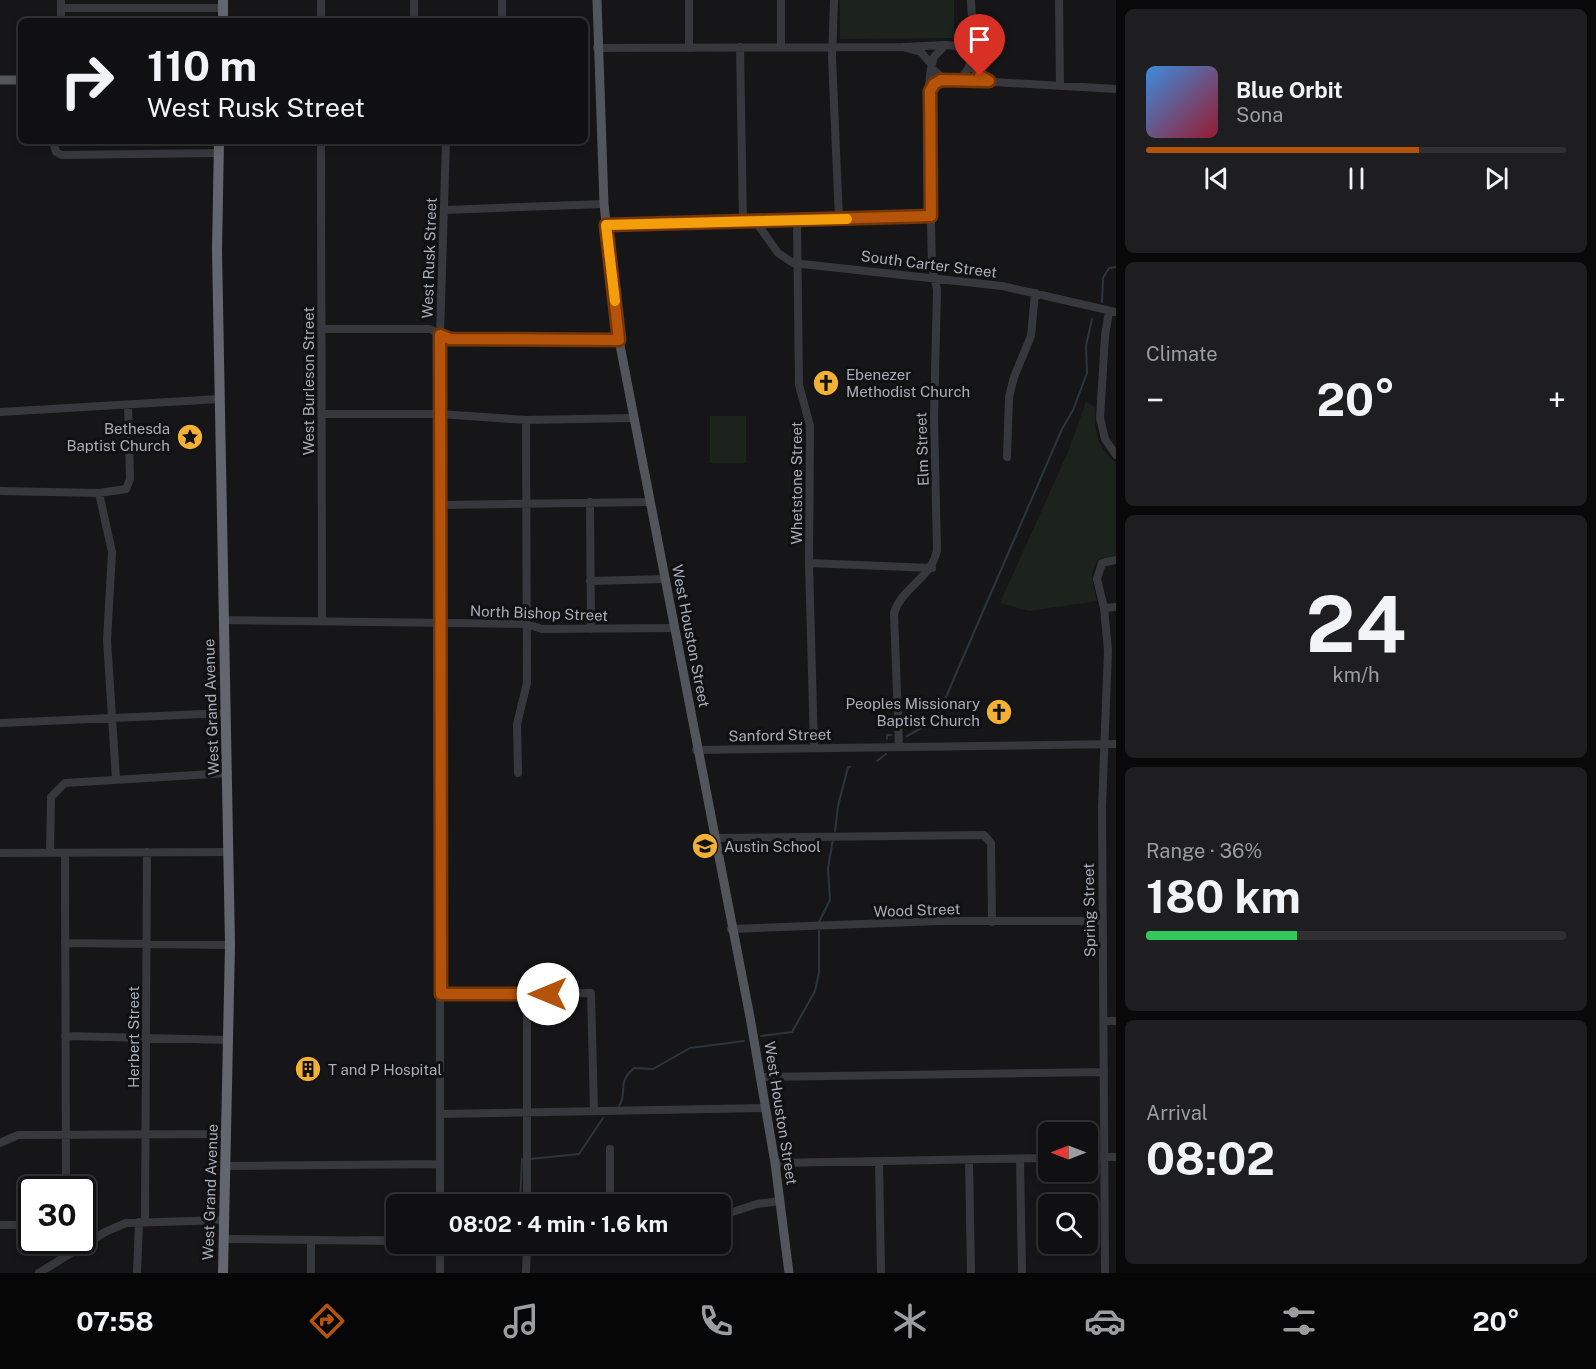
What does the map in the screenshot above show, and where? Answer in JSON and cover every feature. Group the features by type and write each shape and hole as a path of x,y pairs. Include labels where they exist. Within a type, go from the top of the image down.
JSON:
{"highway":[{"name":"West Grand Avenue","path":"219,144 217,234 219,399 230,945 230,1040 223,1273"}],"main road":[{"name":"West Houston Street","path":"597,0 604,204 619,340 766,1108 789,1273"},
{"path":"588,48 597,48"},
{"path":"0,80 18,80"}],"street":[{"path":"321,0 321,18"},
{"path":"414,0 414,18"},
{"path":"502,0 502,18"},
{"path":"689,0 689,48"},
{"path":"781,0 781,47"},
{"path":"834,0 833,47 839,219"},
{"path":"958,80 966,73 974,48 971,0"},
{"path":"1059,0 1060,85"},
{"path":"61,4 223,4"},
{"path":"597,48 955,45 966,38 971,27"},
{"path":"931,66 936,53 945,45"},
{"path":"955,45 970,59 977,74 989,81"},
{"path":"740,47 743,223"},
{"path":"903,47 921,52 931,66 947,80"},
{"name":"Elm Street","path":"931,66 928,74 931,216 934,278 937,290 934,417 938,543 932,568"},
{"path":"929,99 934,84 947,80 1116,89"},
{"path":"54,144 56,152 67,156 219,153"},
{"name":"West Burleson Street","path":"321,144 322,620"},
{"name":"West Rusk Street","path":"440,1194 440,335 446,144"},
{"path":"444,210 604,204"},
{"path":"606,225 931,216"},
{"name":"Whetstone Street","path":"797,220 799,385 810,426 809,563 814,748"},
{"name":"South Carter Street","path":"756,222 778,253 789,261 934,278 1035,293 1112,311"},
{"path":"1007,457 1009,397 1014,377 1031,336 1035,293"},
{"path":"1112,311 1105,336 1100,418 1105,440 1116,455"},
{"path":"321,329 430,329 450,339 619,340"},
{"path":"0,412 219,399"},
{"path":"0,492 99,493 119,491 128,486 129,405"},
{"path":"322,414 440,414 526,420 633,418"},
{"path":"518,773 516,730 526,689 526,420"},
{"path":"99,493 112,552 107,640 114,718 116,779"},
{"path":"590,502 591,629"},
{"path":"440,505 650,502"},
{"name":"Spring Street","path":"1105,1273 1102,807 1108,650 1098,573 1102,563 1116,560"},
{"path":"809,563 932,568"},
{"path":"899,747 894,613 900,601 932,568"},
{"path":"590,581 665,579"},
{"path":"1104,608 1116,608"},
{"name":"North Bishop Street","path":"223,620 527,624 542,629 674,628"},
{"path":"0,723 226,713"},
{"name":"Sanford Street","path":"696,750 1116,744"},
{"path":"50,853 50,803 59,786 71,782 228,773"},
{"path":"713,838 980,835 987,837 991,843 992,922"},
{"name":"Herbert Street","path":"137,1273 147,1135 147,852"},
{"path":"0,854 229,852"},
{"path":"65,853 66,1176"},
{"name":"Wood Street","path":"731,929 931,921 1103,921"},
{"path":"65,943 230,945"},
{"path":"441,994 591,993 594,1111"},
{"path":"527,994 527,1194"},
{"path":"1104,1021 1116,1021"},
{"path":"65,1036 230,1040"},
{"path":"760,1077 1104,1072"},
{"path":"440,1114 766,1108"},
{"path":"2,1141 18,1135 227,1134"},
{"path":"610,1149 610,1194"},
{"path":"1098,1157 1116,1156"},
{"path":"775,1162 1038,1158"},
{"path":"1020,1159 1022,1273"},
{"path":"969,1160 971,1273"},
{"path":"879,1161 881,1273"},
{"path":"226,1166 440,1164"},
{"path":"731,1212 750,1206 780,1201"},
{"path":"96,1239 118,1226 142,1222 225,1220"},
{"path":"0,1225 18,1225"},
{"path":"224,1239 386,1240"},
{"path":"311,1240 311,1273"},
{"path":"39,1273 69,1254"},
{"path":"440,1254 440,1273"},
{"path":"526,1273 527,1254"}],"shaded area":[{"path":"840,0 954,0 954,38 840,39"},
{"path":"1086,402 1095,407 1098,438 1105,451 1116,463 1116,556 1100,558 1093,568 1092,578 1097,601 1029,611 1000,603 1068,452"},
{"path":"710,416 746,416 746,463 710,463"}],"waterway":[{"path":"1102,302 1103,278 1109,268 1116,267"},
{"path":"907,736 936,720 1062,429 1073,410 1087,373 1086,346 1092,319"},
{"path":"887,739 887,735 891,735"},
{"path":"877,761 886,754"},
{"path":"835,831 838,806 848,767 850,767"},
{"path":"819,922 830,900 828,868 833,839"},
{"path":"761,1036 792,1032 815,991 819,973 819,931"},
{"path":"619,1106 622,1101 625,1079 634,1068 653,1069 690,1048 744,1041"},
{"path":"530,1159 579,1154 603,1118"},
{"path":"520,1194 522,1159"},
{"path":"360,1237 386,1237"}],"slow traffic":[{"path":"615,301 606,225 847,219"}],"place":[{"name":"Ebenezer Methodist Church","path":"826,383"},
{"name":"Bethesda Baptist Church","path":"190,437"},
{"name":"Peoples Missionary Baptist Church","path":"999,712"},
{"name":"Austin School","path":"705,846"},
{"name":"T and P Hospital","path":"308,1069"}],"route":[{"path":"548,994 441,994 440,335 450,339 619,340 606,225 931,216 930,91 932,86 941,80 989,81 980,76"}]}
